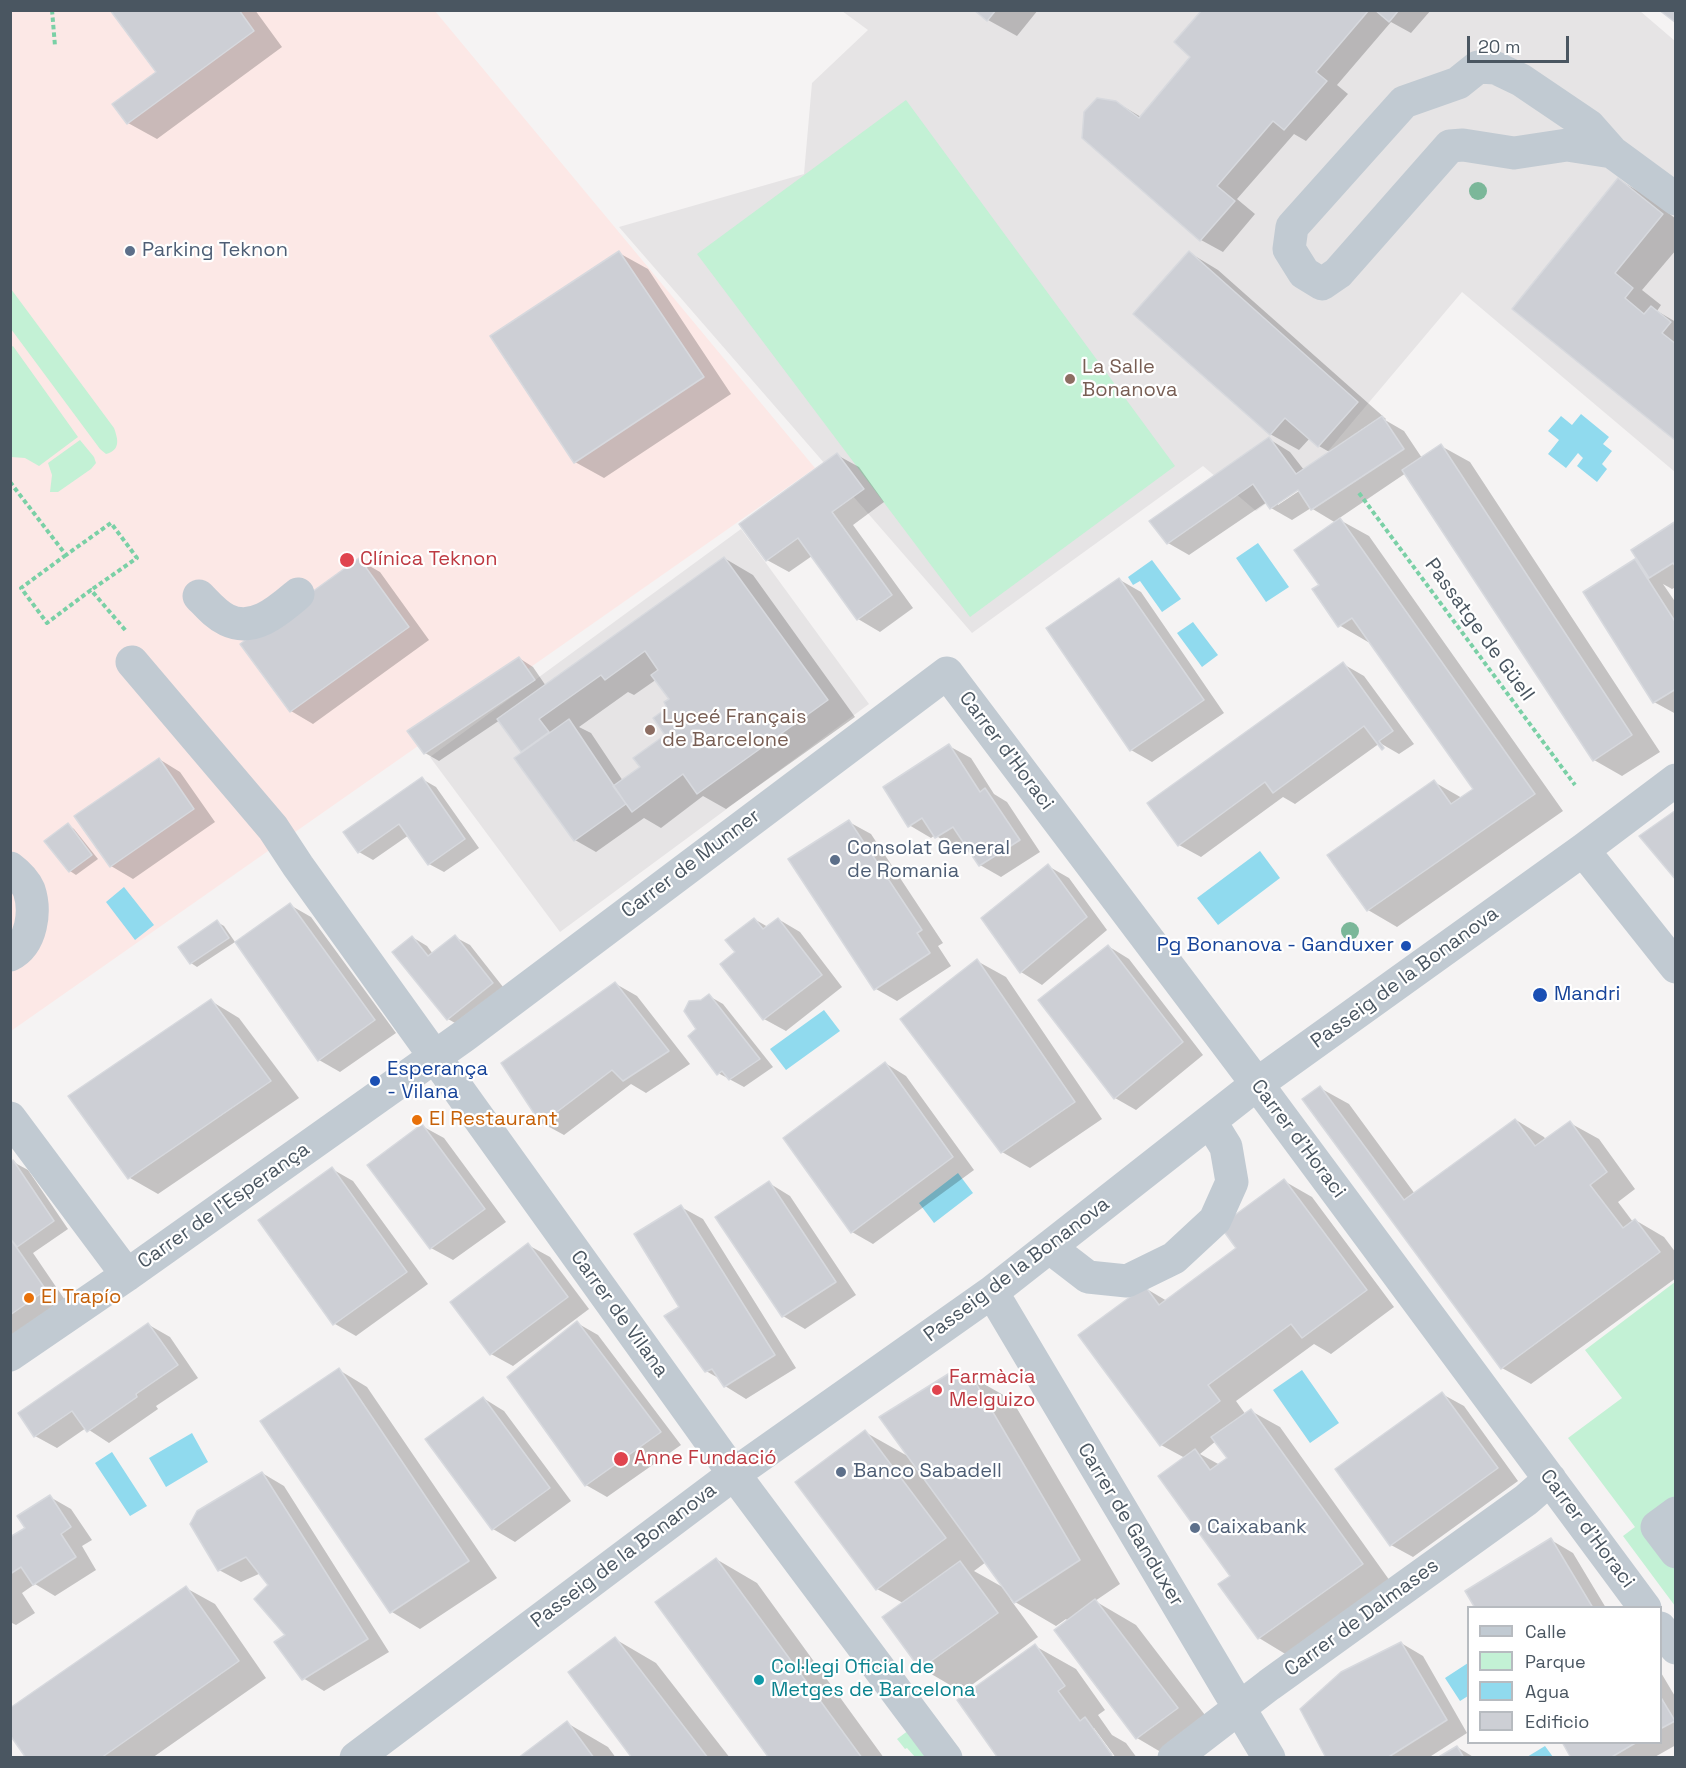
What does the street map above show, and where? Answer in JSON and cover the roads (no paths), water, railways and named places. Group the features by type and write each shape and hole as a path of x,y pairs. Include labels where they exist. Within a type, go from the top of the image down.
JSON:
{"street":[{"path":"1612,152 1567,145 1514,153 1473,146 1449,146 1338,273 1322,284 1304,273 1289,249 1292,227 1404,102 1458,83 1478,67 1496,68 1521,80 1589,126 1612,152 1676,199"},
{"path":"199,596 228,621 243,623 261,621 274,614 298,594"},
{"name":"Carrer de Vilana","path":"131,649 273,828 734,1474 946,1758"},
{"name":"Carrer de Munner","path":"435,1056 947,673"},
{"name":"Carrer d'Horaci","path":"947,673 1257,1084 1644,1606"},
{"name":"Passeig de la Bonanova","path":"356,1758 734,1474 992,1292 1257,1084 1583,850 1676,780"},
{"path":"1583,850 1676,967"},
{"path":"10,868 19,874 28,890 32,914 28,936 16,952 10,955"},
{"name":"Carrer de l'Esperança","path":"10,1355 127,1275 435,1056"},
{"path":"10,1118 127,1275"},
{"path":"1049,1247 1088,1277 1127,1281 1174,1258 1215,1220 1232,1182 1226,1147 1210,1121"},
{"name":"Carrer de Ganduxer","path":"992,1292 1269,1758"},
{"name":"Carrer de Dalmases","path":"1173,1758 1269,1685 1527,1500 1550,1479"},
{"path":"1676,1513 1657,1527 1676,1552"},
{"path":"1662,1630 1676,1648"}],"water":[{"path":"1581,414 1609,437 1603,444 1612,451 1602,464 1607,469 1597,482 1577,466 1583,458 1578,453 1566,468 1548,454 1559,440 1548,431 1561,416 1572,425"},
{"path":"1258,543 1289,587 1266,602 1236,558"},
{"path":"1152,560 1181,599 1162,612 1140,581 1133,585 1128,577"},
{"path":"1193,622 1218,655 1202,667 1177,633"},
{"path":"1260,851 1280,878 1218,925 1197,898"},
{"path":"124,887 154,925 135,940 106,902"},
{"path":"824,1010 840,1031 786,1070 770,1049"},
{"path":"958,1173 973,1193 934,1223 919,1203"},
{"path":"1302,1370 1339,1423 1310,1443 1273,1390"},
{"path":"192,1433 208,1462 166,1487 149,1458"},
{"path":"112,1452 147,1506 130,1516 95,1463"},
{"path":"1467,1664 1467,1697 1460,1701 1445,1678"},
{"path":"1545,1746 1553,1757 1527,1757"}],"place":[{"name":"Parking Teknon","path":"130,251"},
{"name":"La Salle Bonanova","path":"1070,379"},
{"name":"Clínica Teknon","path":"347,560"},
{"name":"Lyceé Français de Barcelone","path":"650,730"},
{"name":"Consolat General de Romania","path":"835,860"},
{"name":"Pg Bonanova - Ganduxer","path":"1406,946"},
{"name":"Mandri","path":"1540,995"},
{"name":"Esperança - Vilana","path":"375,1081"},
{"name":"El Restaurant","path":"417,1120"},
{"name":"El Trapío","path":"29,1298"},
{"name":"Farmàcia Melguizo","path":"937,1390"},
{"name":"Anne Fundació","path":"621,1459"},
{"name":"Banco Sabadell","path":"841,1472"},
{"name":"Caixabank","path":"1195,1528"},
{"name":"Col·legi Oficial de Metges de Barcelona","path":"759,1680"}]}
